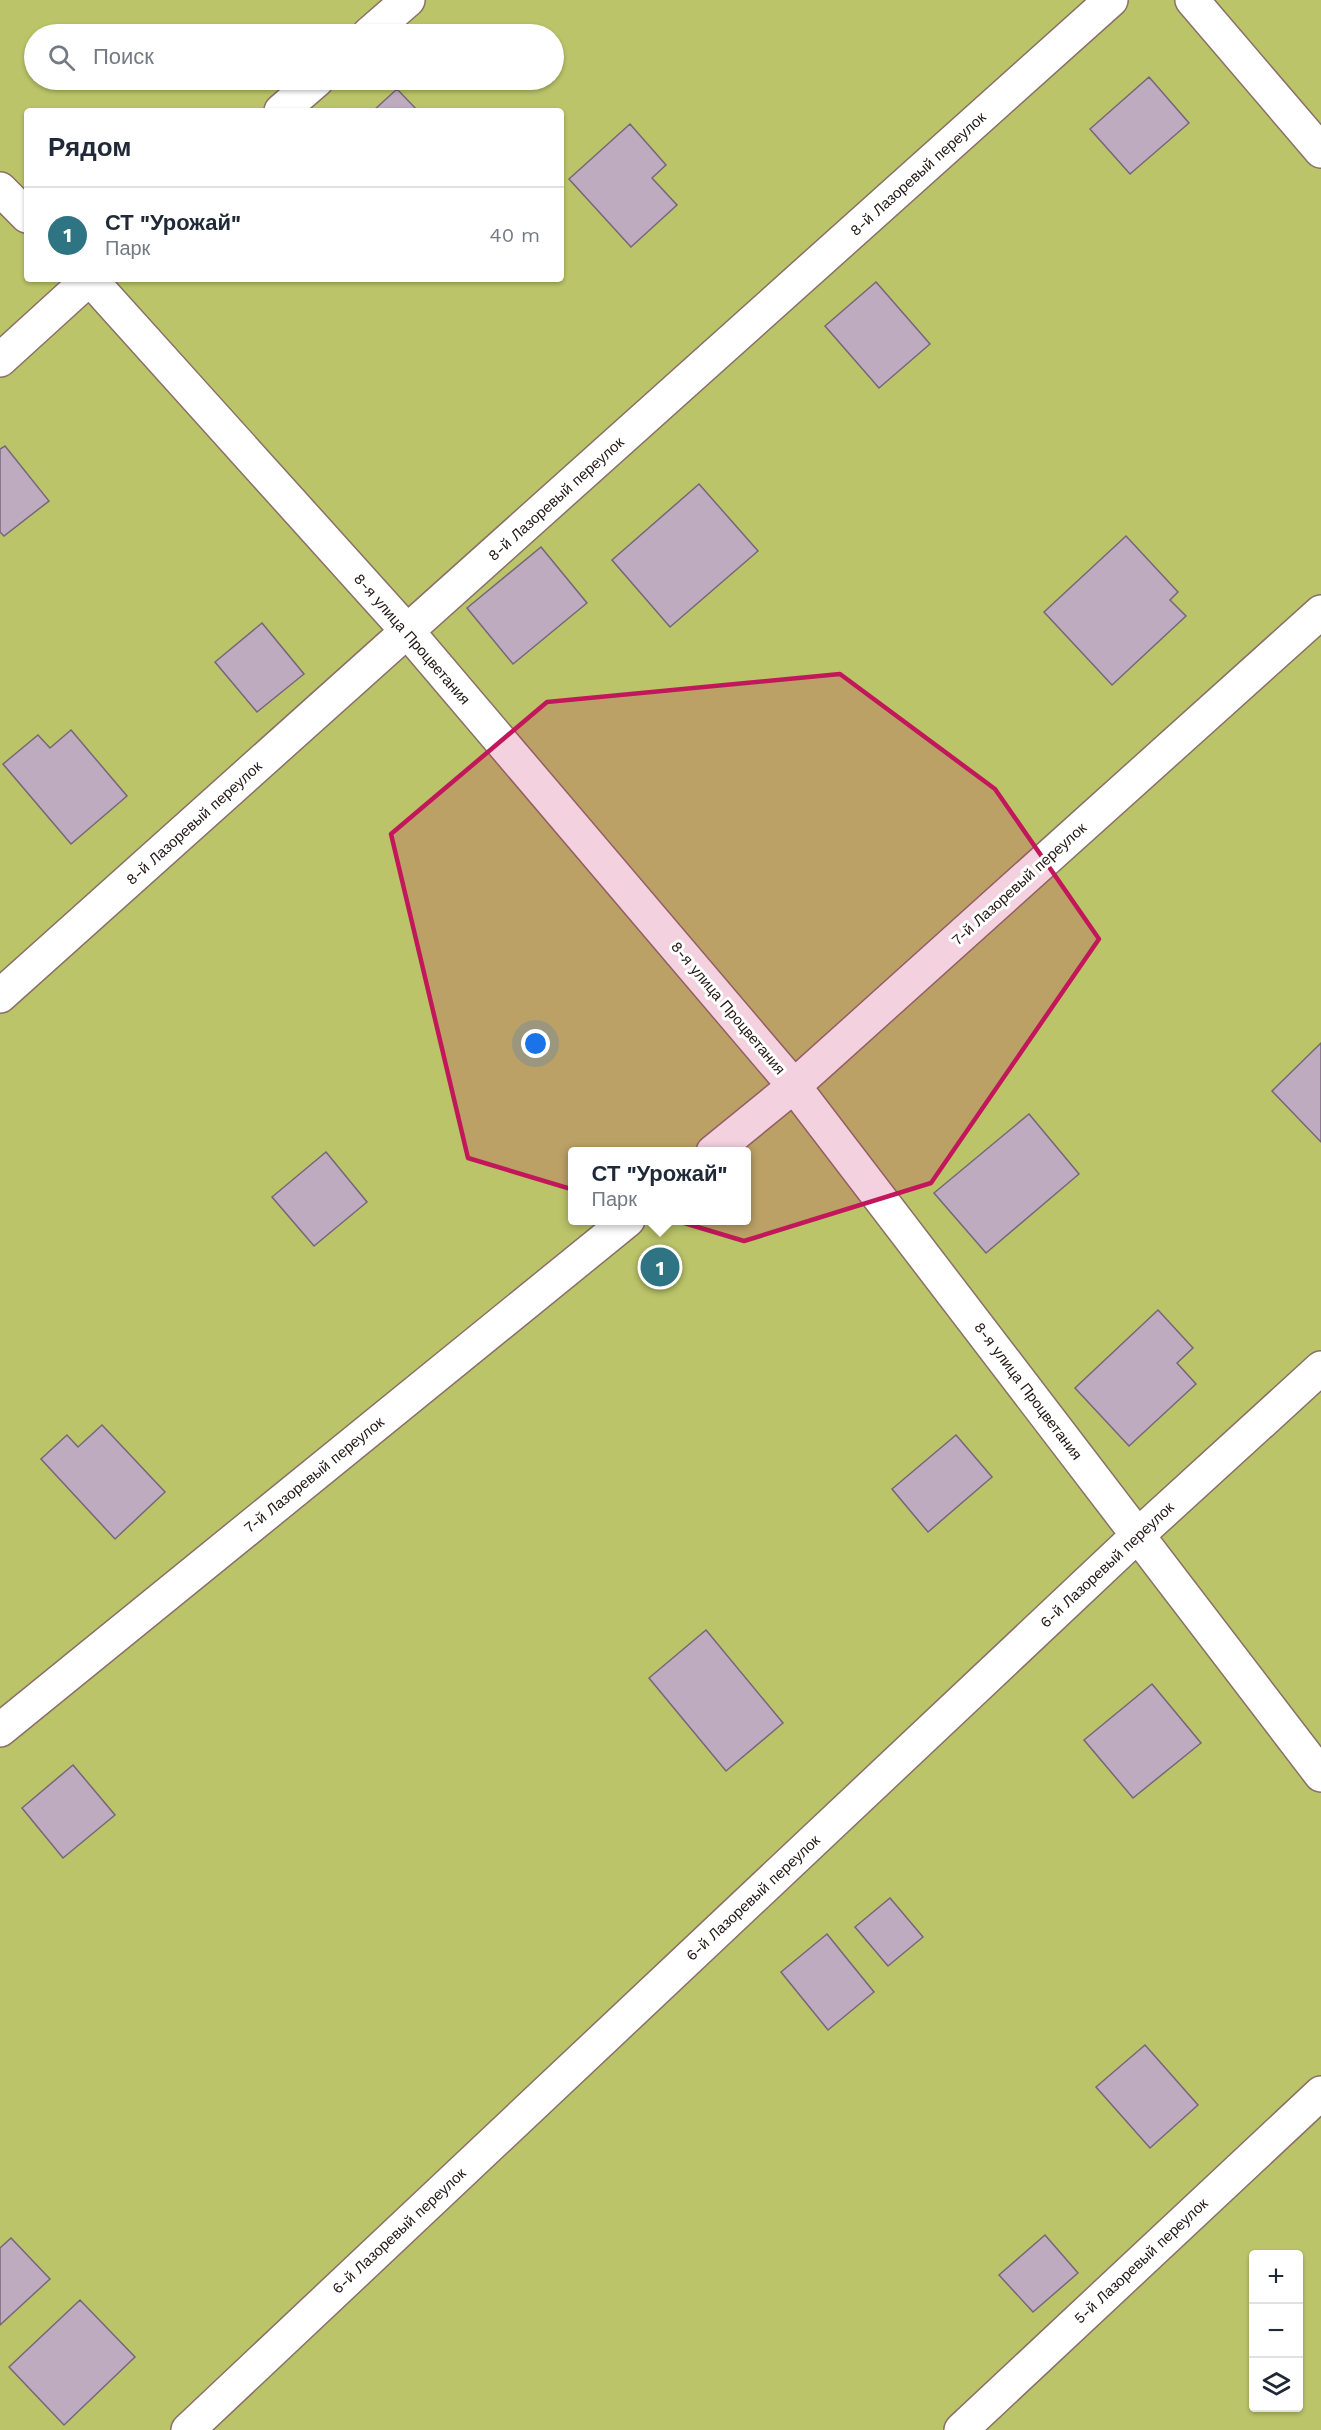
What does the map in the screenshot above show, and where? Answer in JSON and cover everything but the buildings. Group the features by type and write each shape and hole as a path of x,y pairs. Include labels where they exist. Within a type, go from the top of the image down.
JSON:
{"lane":[{"path":"380,24 408,0"},
{"name":"8-й Лазоревый переулок","path":"0,996 1111,0"},
{"path":"1192,0 1321,151"},
{"path":"284,108 305,90"},
{"path":"0,189 24,213"},
{"path":"0,360 86,282"},
{"name":"8-я улица Процветания","path":"92,282 408,632 794,1086 1321,1775"},
{"name":"7-й Лазоревый переулок","path":"719,1147 794,1086 1321,612"},
{"name":"7-й Лазоревый переулок","path":"0,1730 623,1225"},
{"name":"6-й Лазоревый переулок","path":"188,2430 1138,1535 1321,1368"},
{"name":"5-й Лазоревый переулок","path":"961,2430 1321,2093"}],"highlighted area":[{"path":"840,674 995,789 1099,939 931,1183 744,1241 468,1158 391,834 547,702"}],"green space":[{"path":"0,0 1321,0 1321,2430 0,2430"}],"place":[{"name":"СТ \"Урожай\"","path":"660,1267"}]}
